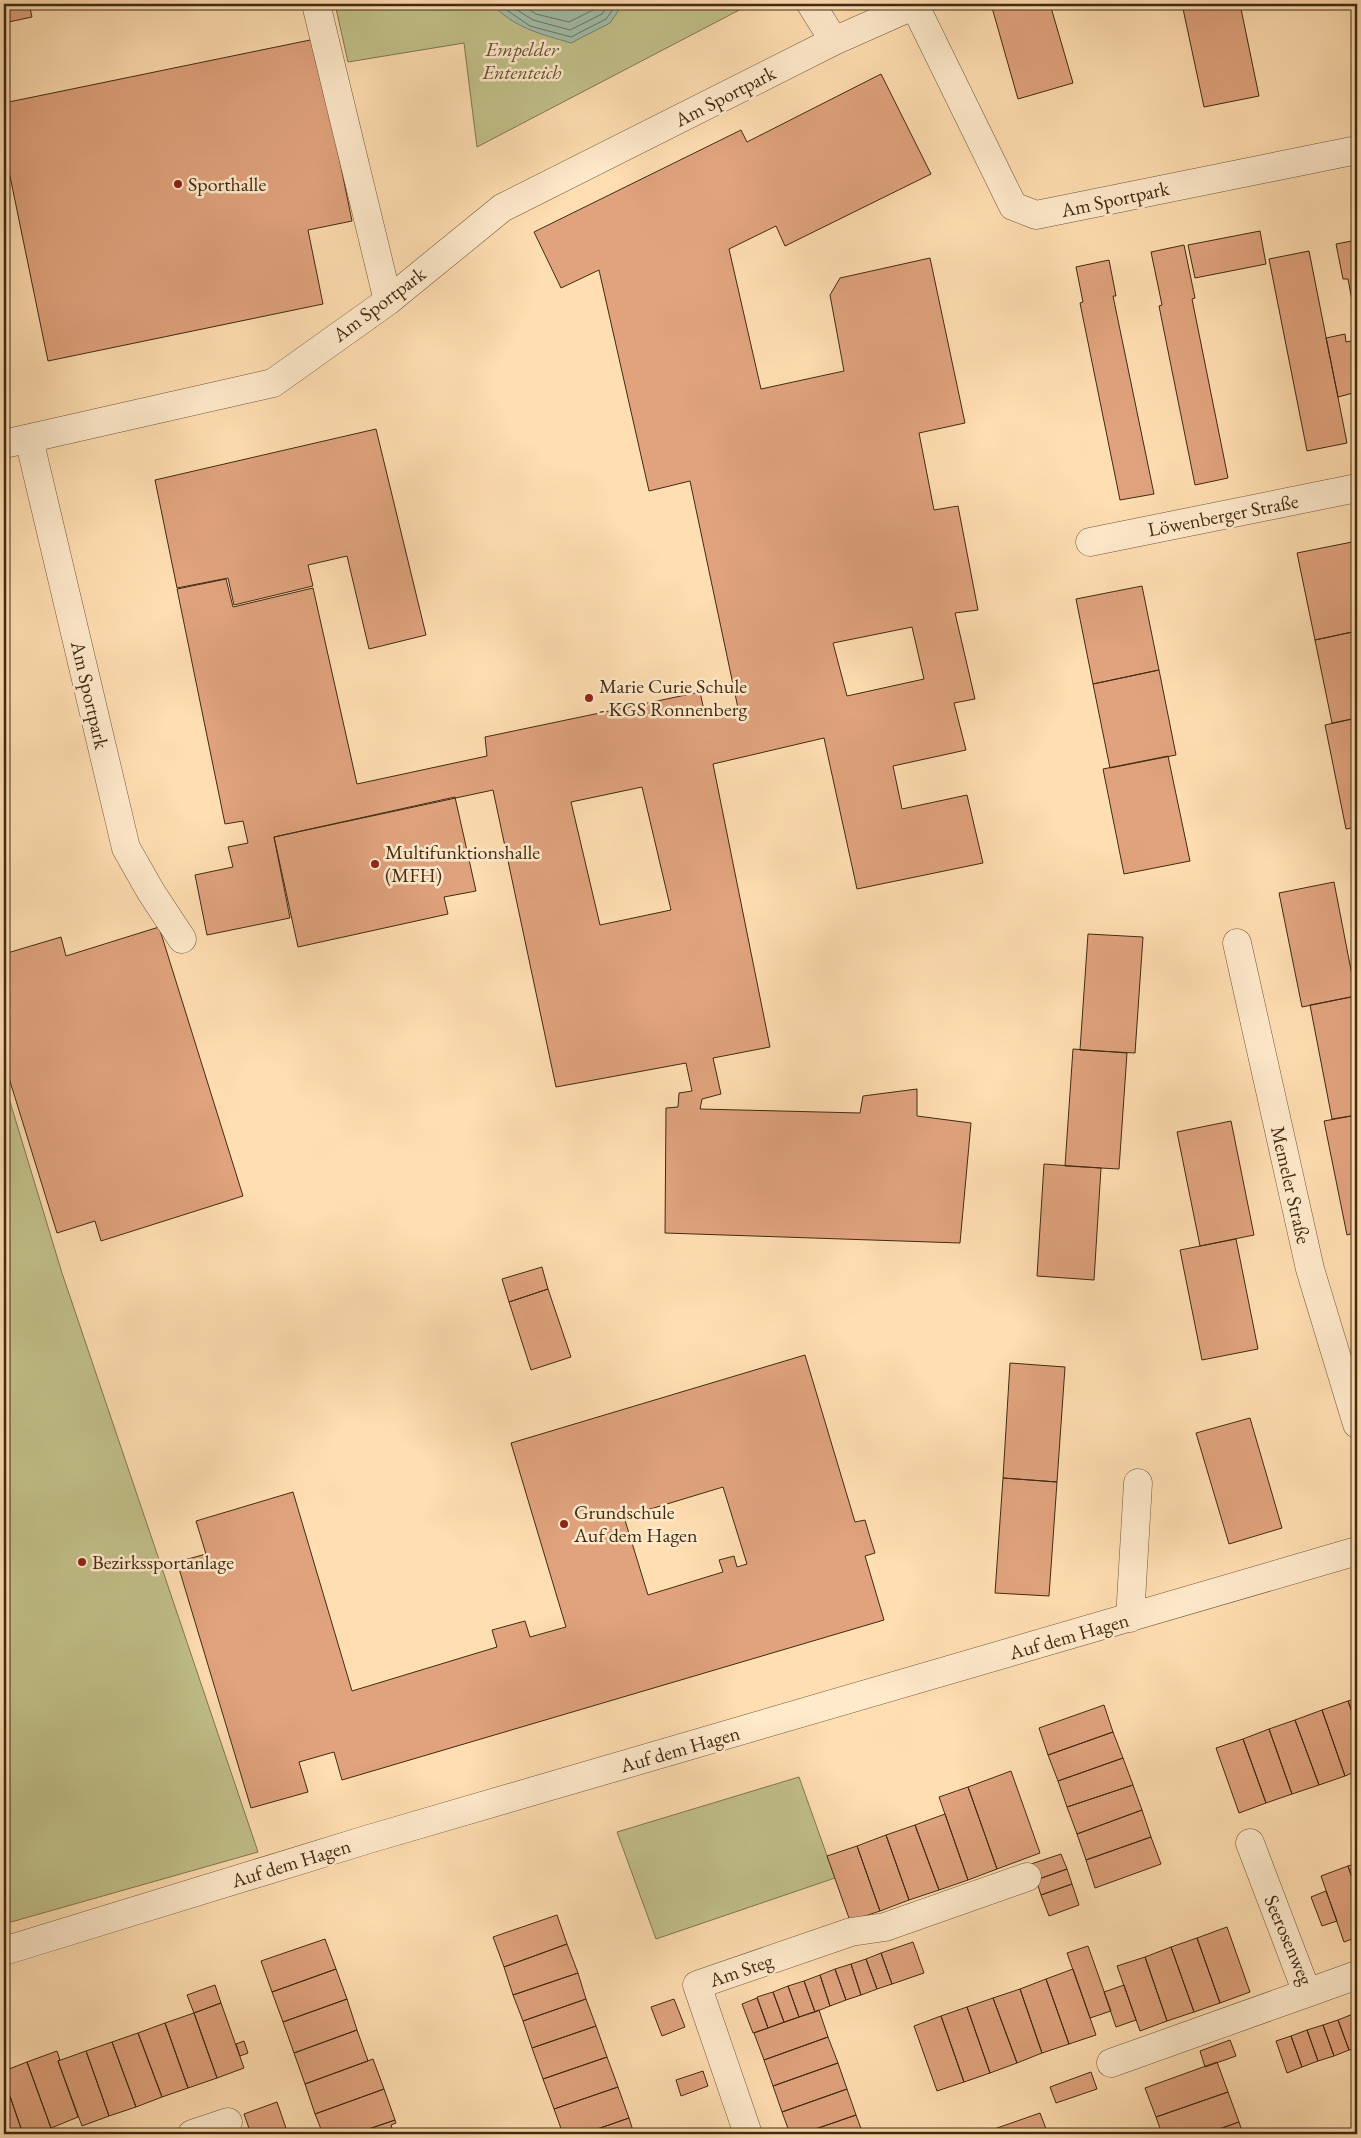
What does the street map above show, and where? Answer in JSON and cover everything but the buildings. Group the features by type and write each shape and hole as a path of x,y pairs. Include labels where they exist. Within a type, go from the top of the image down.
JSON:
{"street":[{"path":"316,4 388,301"},
{"path":"811,4 834,41"},
{"name":"Am Sportpark","path":"182,939 151,892 126,848 16,441 273,383 388,301 502,208 834,41 915,4 1013,206 1036,215 1357,150"},
{"name":"Löwenberger Straße","path":"1090,542 1357,488"},
{"name":"Memeler Straße","path":"1236,943 1310,1269 1357,1424"},
{"path":"1130,1618 1138,1483"},
{"name":"Auf dem Hagen","path":"4,1951 369,1839 1130,1618 1357,1550"},
{"name":"Seerosenweg","path":"1250,1843 1308,1993 1357,1975"},
{"name":"Am Steg","path":"748,2134 697,1985 851,1932 885,1927 1027,1878"},
{"path":"1111,2063 1308,1993"},
{"path":"192,2134 228,2122"}],"green space":[{"name":"Empelder Ententeich","path":"335,4 746,4 747,6 477,147 464,43 348,62"},
{"name":"Bezirkssportanlage","path":"4,1082 62,1273 258,1852 4,1924"},
{"path":"799,1777 835,1878 656,1939 617,1832"}],"water":[{"path":"492,4 623,4 610,23 571,43 519,25"}],"place":[{"name":"Sporthalle","path":"178,184"},
{"name":"Marie Curie Schule - KGS Ronnenberg","path":"589,698"},
{"name":"Multifunktionshalle (MFH)","path":"375,864"},
{"name":"Grundschule Auf dem Hagen","path":"564,1524"},
{"name":"Bezirkssportanlage","path":"82,1562"}]}
